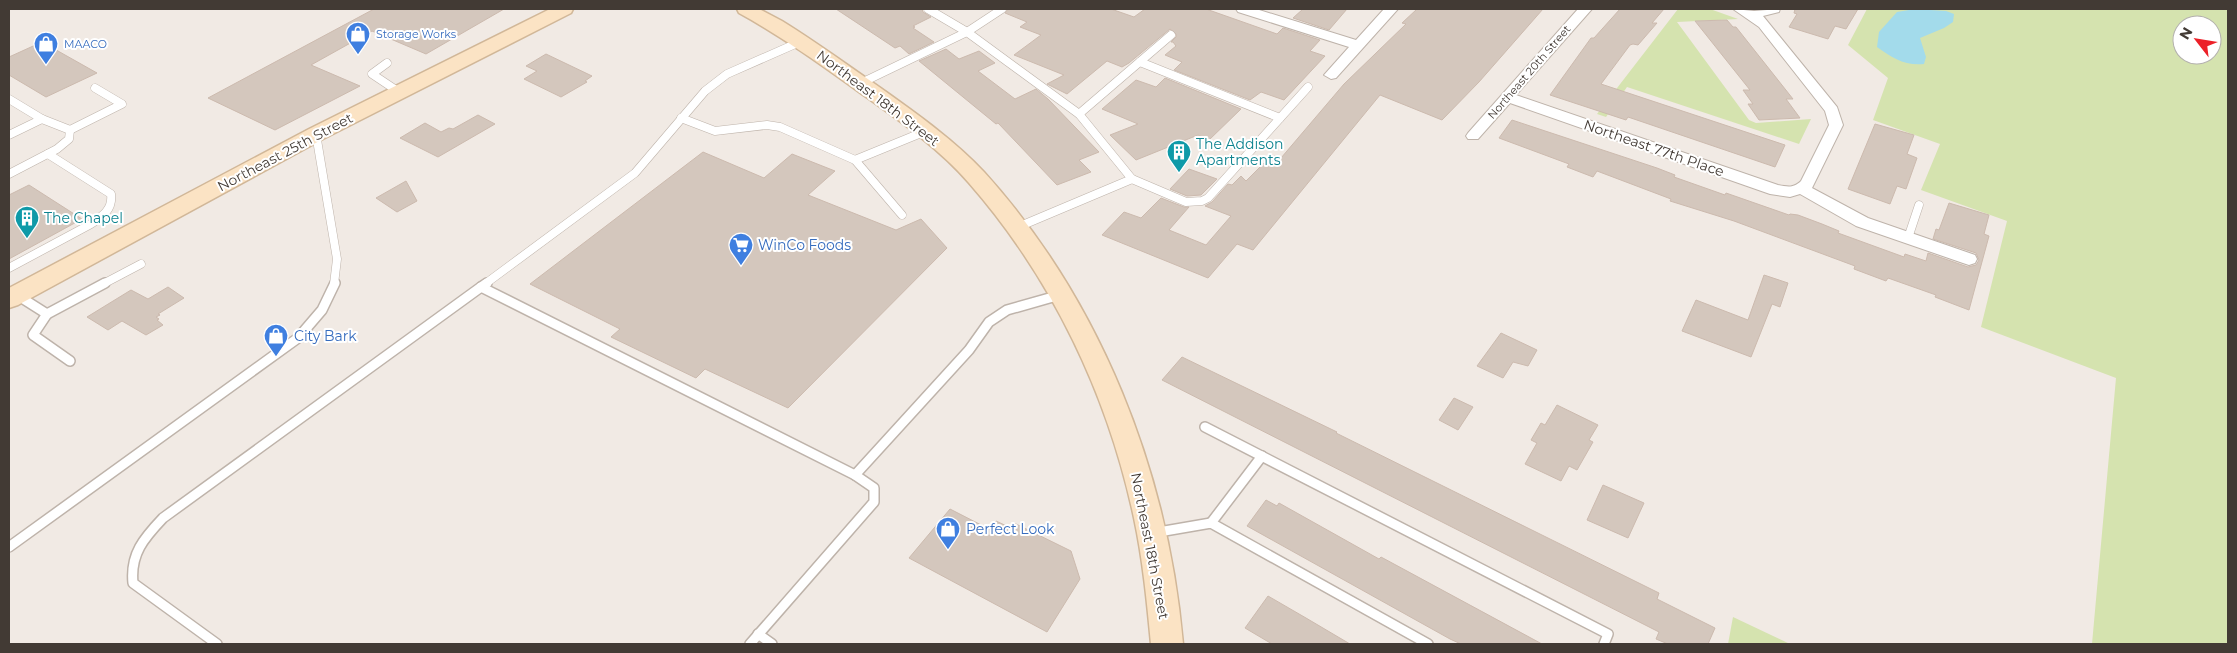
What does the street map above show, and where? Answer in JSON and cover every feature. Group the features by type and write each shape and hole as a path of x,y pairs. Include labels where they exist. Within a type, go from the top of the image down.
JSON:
{"street":[{"name":"Northeast 25th Street","path":"13,297 316,134 564,9"},
{"name":"Northeast 18th Street","path":"746,9 802,41 926,131 975,176 1018,227 1063,294 1105,380 1126,436 1142,493 1164,609 1167,644"},
{"path":"1243,9 1358,45"},
{"path":"1331,75 1391,9"},
{"name":"Northeast 20th Street","path":"1473,136 1585,9"},
{"path":"1746,12 1774,9"},
{"path":"1746,12 1764,24 1832,110 1836,125 1808,183 1802,189 1862,222 1969,259"},
{"name":"Northeast 77th Place","path":"1507,97 1776,190 1790,192 1802,189"}],"lane":[{"path":"928,9 967,32 1079,114 1132,179 1186,202 1202,201 1208,198 1308,87"},
{"path":"861,83 967,32 1002,9"},
{"path":"1079,114 1172,35"},
{"path":"217,644 133,583 130,568 136,552 147,534 163,518 636,172 705,91 727,74 802,41"},
{"path":"1140,62 1280,118"},
{"path":"387,63 372,72 372,74 399,92"},
{"path":"9,99 42,119 70,130 122,104 95,88"},
{"path":"681,118 715,131 767,124 780,127 855,160 902,215"},
{"path":"9,135 42,119"},
{"path":"9,174 64,144 71,134 70,130"},
{"path":"855,160 926,131"},
{"path":"9,547 298,338 322,310 335,283 337,259 316,134"},
{"path":"9,268 93,224 110,208 111,194 48,154"},
{"path":"1018,227 1132,179"},
{"path":"1908,238 1919,205"},
{"path":"70,361 33,335 47,314 141,264"},
{"path":"481,287 855,475 874,487 876,497 874,502 750,644"},
{"path":"855,475 969,350 989,322 1008,310 1063,294"},
{"path":"13,297 47,314"},
{"path":"1205,426 1608,634 1604,644"},
{"path":"1211,523 1262,456"},
{"path":"1150,534 1211,523 1428,644"},
{"path":"758,634 772,644"}],"green space":[{"path":"1678,9 1710,9 1738,19 1677,22 1749,120 1756,123 1811,119 1799,144 1627,87 1606,117 1597,114"},
{"path":"1867,9 2228,9 2228,644 2092,644 2116,378 1981,327 2007,221 1921,190 1940,144 1873,120 1888,78 1848,45"},
{"path":"1733,617 1790,644 1728,644"}],"water":[{"path":"1915,9 1946,11 1954,14 1953,22 1920,38 1926,57 1924,64 1911,64 1899,60 1877,47 1879,32 1897,12"}],"building":[{"path":"374,9 504,9 426,54 372,31 311,65 360,86 275,130 208,98"},
{"path":"836,9 922,9 923,12 931,17 913,26 915,27 913,28 934,42 909,54 900,46 895,48"},
{"path":"1008,9 1111,9 1134,17 1145,9 1206,9 1277,34 1283,28 1320,40 1310,51 1325,56 1284,100 1261,92 1250,100 1174,70 1182,62 1165,55 1176,46 1171,42 1176,37 1176,34 1170,29 1129,63 1122,67 1107,61 1067,94 1047,84 1064,75 1014,55 1041,35 1020,27 1027,22 1005,13"},
{"path":"1303,9 1347,9 1329,30 1293,18"},
{"path":"1417,9 1543,9 1479,82 1442,120 1380,95 1253,250 1237,244 1208,278 1102,235 1124,212 1141,218 1161,198 1184,207 1189,207 1169,230 1206,245 1231,216 1205,206 1212,202 1228,184 1232,185 1241,176 1246,181 1272,155 1281,158 1344,84 1406,24 1402,23"},
{"path":"1620,9 1664,9 1652,23 1657,23 1638,45 1630,45 1601,84 1785,145 1775,167 1628,117 1626,120 1550,95 1591,38 1594,38"},
{"path":"1795,9 1858,9 1846,29 1835,26 1828,39 1789,27 1797,14 1794,13"},
{"path":"1727,20 1733,27 1736,27 1793,99 1786,99 1800,118 1759,120 1748,104 1753,104 1743,90 1750,90 1695,21"},
{"name":"MAACO","path":"42,42 97,73 46,97 9,75 9,57"},
{"path":"946,49 959,59 979,51 995,63 978,71 1015,99 1036,89 1048,99 1099,152 1079,160 1091,172 1057,185 998,123 996,124 919,61"},
{"path":"546,54 592,76 585,81 587,82 561,97 524,79 537,71 526,66"},
{"path":"1165,78 1241,109 1209,140 1198,135 1136,160 1110,135 1138,124 1102,109 1136,80 1156,87"},
{"path":"478,115 495,124 438,157 400,138 425,123 441,132 449,128 453,129"},
{"path":"1512,120 1657,168 1675,175 1674,177 1725,195 1726,193 1789,215 1798,215 1839,231 1838,233 1904,257 1905,254 1926,261 1928,253 1968,267 1976,265 1979,260 1976,253 1933,239 1936,229 1939,230 1949,203 1989,215 1984,234 1989,236 1969,310 1935,297 1936,295 1888,278 1886,281 1854,269 1855,266 1734,221 1670,201 1671,199 1597,171 1593,177 1567,167 1569,164 1499,138"},
{"path":"1875,124 1914,135 1907,154 1917,158 1906,189 1897,186 1890,204 1848,189"},
{"name":"WinCo Foods","path":"703,152 764,178 792,154 835,171 808,195 896,230 921,219 947,248 788,408 705,369 696,378 611,337 620,329 530,284"},
{"path":"1189,169 1217,179 1201,195 1187,196 1170,189"},
{"path":"406,181 417,201 397,212 376,198"},
{"name":"The Chapel","path":"29,185 82,219 9,259 9,195"},
{"path":"1764,275 1788,283 1780,307 1772,304 1751,357 1682,331 1696,300 1748,320"},
{"path":"168,287 184,298 158,314 160,315 156,317 159,319 157,320 163,325 146,335 122,321 108,330 87,317 131,290 148,299"},
{"path":"1501,333 1537,350 1528,366 1513,362 1503,378 1477,366"},
{"path":"1182,357 1337,432 1659,593 1657,599 1715,628 1708,644 1668,644 1656,639 1659,632 1162,380"},
{"path":"1454,398 1473,407 1458,430 1439,420"},
{"path":"1557,405 1598,425 1589,440 1593,442 1577,470 1569,466 1561,481 1525,464 1537,443 1531,440 1541,423 1545,425"},
{"path":"1603,485 1644,503 1628,538 1587,520"},
{"path":"1266,500 1277,506 1279,503 1379,559 1381,557 1542,644 1461,644 1450,639 1247,526"},
{"path":"950,509 989,529 996,521 1011,528 1014,523 1071,551 1080,579 1047,632 909,558"},
{"path":"1268,596 1350,644 1272,644 1245,628"}],"place":[{"name":"Storage Works","path":"358,55"},
{"name":"MAACO","path":"46,65"},
{"name":"The Addison Apartments","path":"1179,173"},
{"name":"The Chapel","path":"27,239"},
{"name":"WinCo Foods","path":"741,266"},
{"name":"City Bark","path":"276,357"},
{"name":"Perfect Look","path":"948,550"}]}
